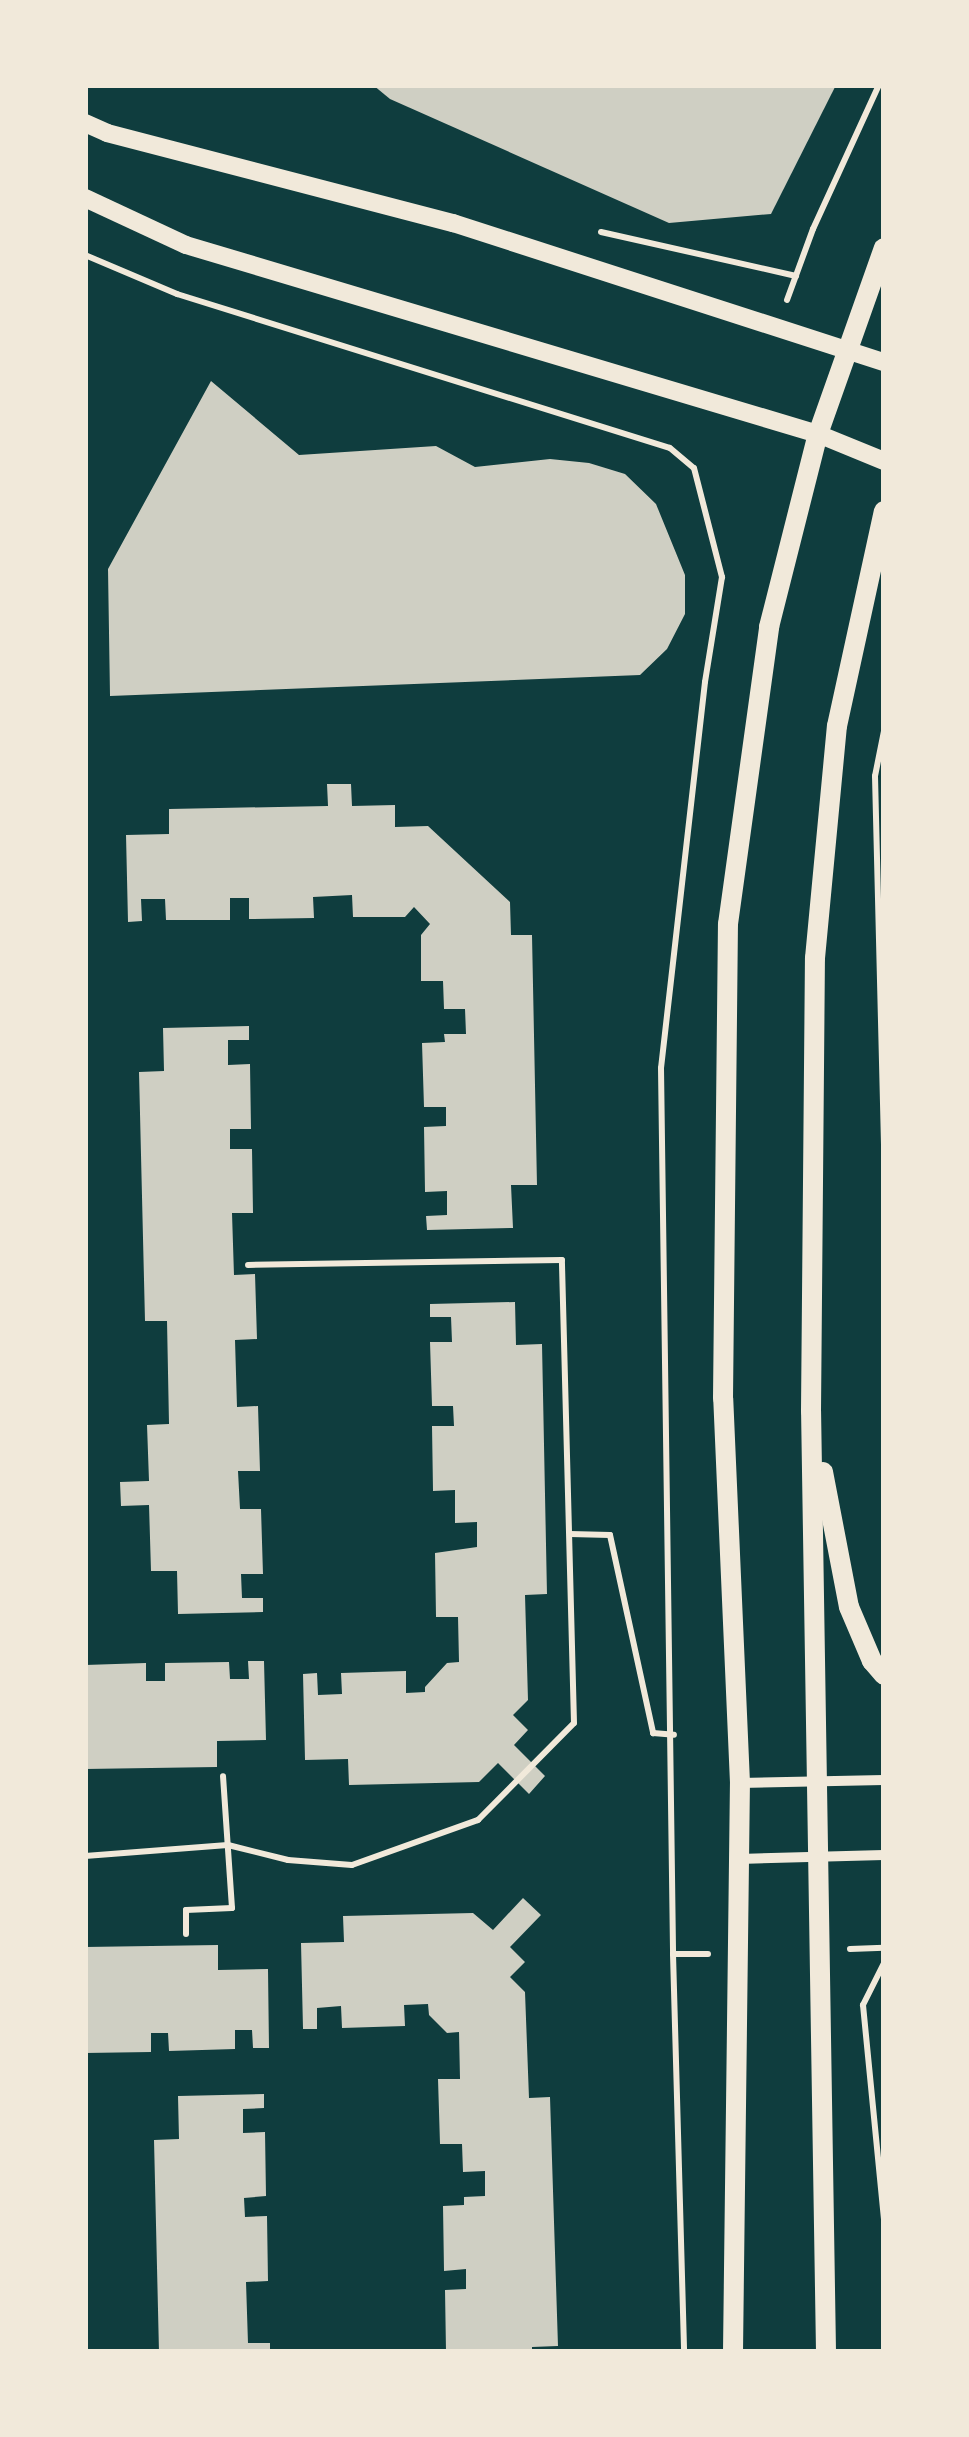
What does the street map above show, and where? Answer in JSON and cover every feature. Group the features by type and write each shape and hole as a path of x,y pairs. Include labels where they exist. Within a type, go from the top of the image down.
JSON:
{"main road":[{"path":"733,2352 740,1783 723,1398 728,924 769,627 818,434 884,248"},
{"path":"826,2352 812,1410 815,958 837,726 884,511"},
{"path":"812,1410 849,1607 872,1661 884,1676"}],"street":[{"path":"85,123 107,133 453,223 884,362"},
{"path":"85,198 186,245 818,434 884,461"},
{"path":"740,1783 884,1780"},
{"path":"738,1859 884,1855"}],"path":[{"path":"777,328 813,229 879,85"},
{"path":"85,254 176,294 670,448 694,468 722,577 705,682 661,1068 674,1736 673,1954 684,2352"},
{"path":"884,730 875,776 884,1148"},
{"path":"85,1856 228,1846 288,1860 352,1864 478,1820 574,1723 562,1260 248,1265"},
{"path":"570,1534 610,1535 653,1733 674,1736"},
{"path":"186,1934 186,1910 232,1908 223,1776"},
{"path":"819,1950 884,1948"},
{"path":"673,1954 740,1952"},
{"path":"884,1963 863,2006 884,2220"}],"building":[{"path":"373,85 836,85 771,214 669,223 390,99"},
{"path":"211,381 299,455 436,446 475,467 550,459 589,463 625,474 656,504 685,575 685,614 667,649 640,675 110,696 108,569"},
{"path":"327,784 351,784 352,806 395,805 395,827 428,826 510,902 511,935 532,935 537,1185 511,1185 513,1228 427,1230 426,1216 447,1215 447,1191 425,1192 424,1127 446,1126 446,1107 424,1107 422,1043 445,1042 444,1034 466,1034 465,1009 444,1009 443,981 421,981 421,935 430,924 414,907 405,917 353,917 352,895 313,897 314,918 249,919 249,898 230,898 230,920 166,920 165,899 141,899 142,921 128,922 126,835 169,834 169,809 328,806"},
{"path":"249,1026 249,1040 228,1040 228,1065 250,1064 251,1129 230,1129 230,1149 252,1149 253,1213 232,1213 234,1275 255,1274 257,1339 235,1340 237,1407 258,1406 260,1471 238,1471 240,1509 261,1509 263,1574 241,1574 242,1598 263,1598 263,1612 178,1614 177,1571 151,1571 149,1505 121,1506 120,1482 149,1481 147,1425 169,1424 167,1321 145,1321 139,1072 164,1071 163,1028"},
{"path":"515,1302 516,1345 542,1344 547,1594 525,1595 528,1700 513,1715 528,1730 514,1745 545,1776 529,1794 498,1763 479,1782 349,1785 348,1759 305,1760 303,1674 317,1673 318,1695 342,1694 341,1673 406,1671 406,1693 425,1692 425,1687 447,1663 459,1662 458,1617 436,1617 435,1553 477,1547 477,1522 455,1523 455,1490 433,1491 432,1426 454,1426 453,1406 432,1406 430,1342 452,1342 451,1317 430,1317 430,1304"},
{"path":"248,1661 264,1661 266,1740 217,1741 217,1767 85,1769 85,1665 146,1663 146,1681 165,1681 165,1663 229,1662 230,1679 249,1679"},
{"path":"523,1898 541,1915 510,1947 525,1962 510,1977 525,1992 529,2098 550,2097 558,2346 532,2347 532,2352 446,2352 445,2290 466,2289 466,2269 444,2271 443,2206 464,2205 464,2197 485,2196 485,2171 463,2172 462,2144 440,2144 438,2079 460,2079 459,2032 447,2033 429,2015 428,2004 404,2005 405,2026 342,2028 341,2006 317,2008 317,2029 303,2029 301,1943 344,1942 343,1916 473,1913 493,1930"},
{"path":"218,1945 218,1970 268,1969 269,2048 253,2048 252,2030 235,2030 235,2049 169,2051 168,2033 151,2033 151,2052 85,2053 85,1947"},
{"path":"264,2094 264,2108 243,2109 243,2133 265,2132 266,2196 244,2198 245,2217 267,2216 268,2281 246,2282 248,2343 270,2343 270,2352 159,2352 154,2140 179,2139 178,2096"}]}
